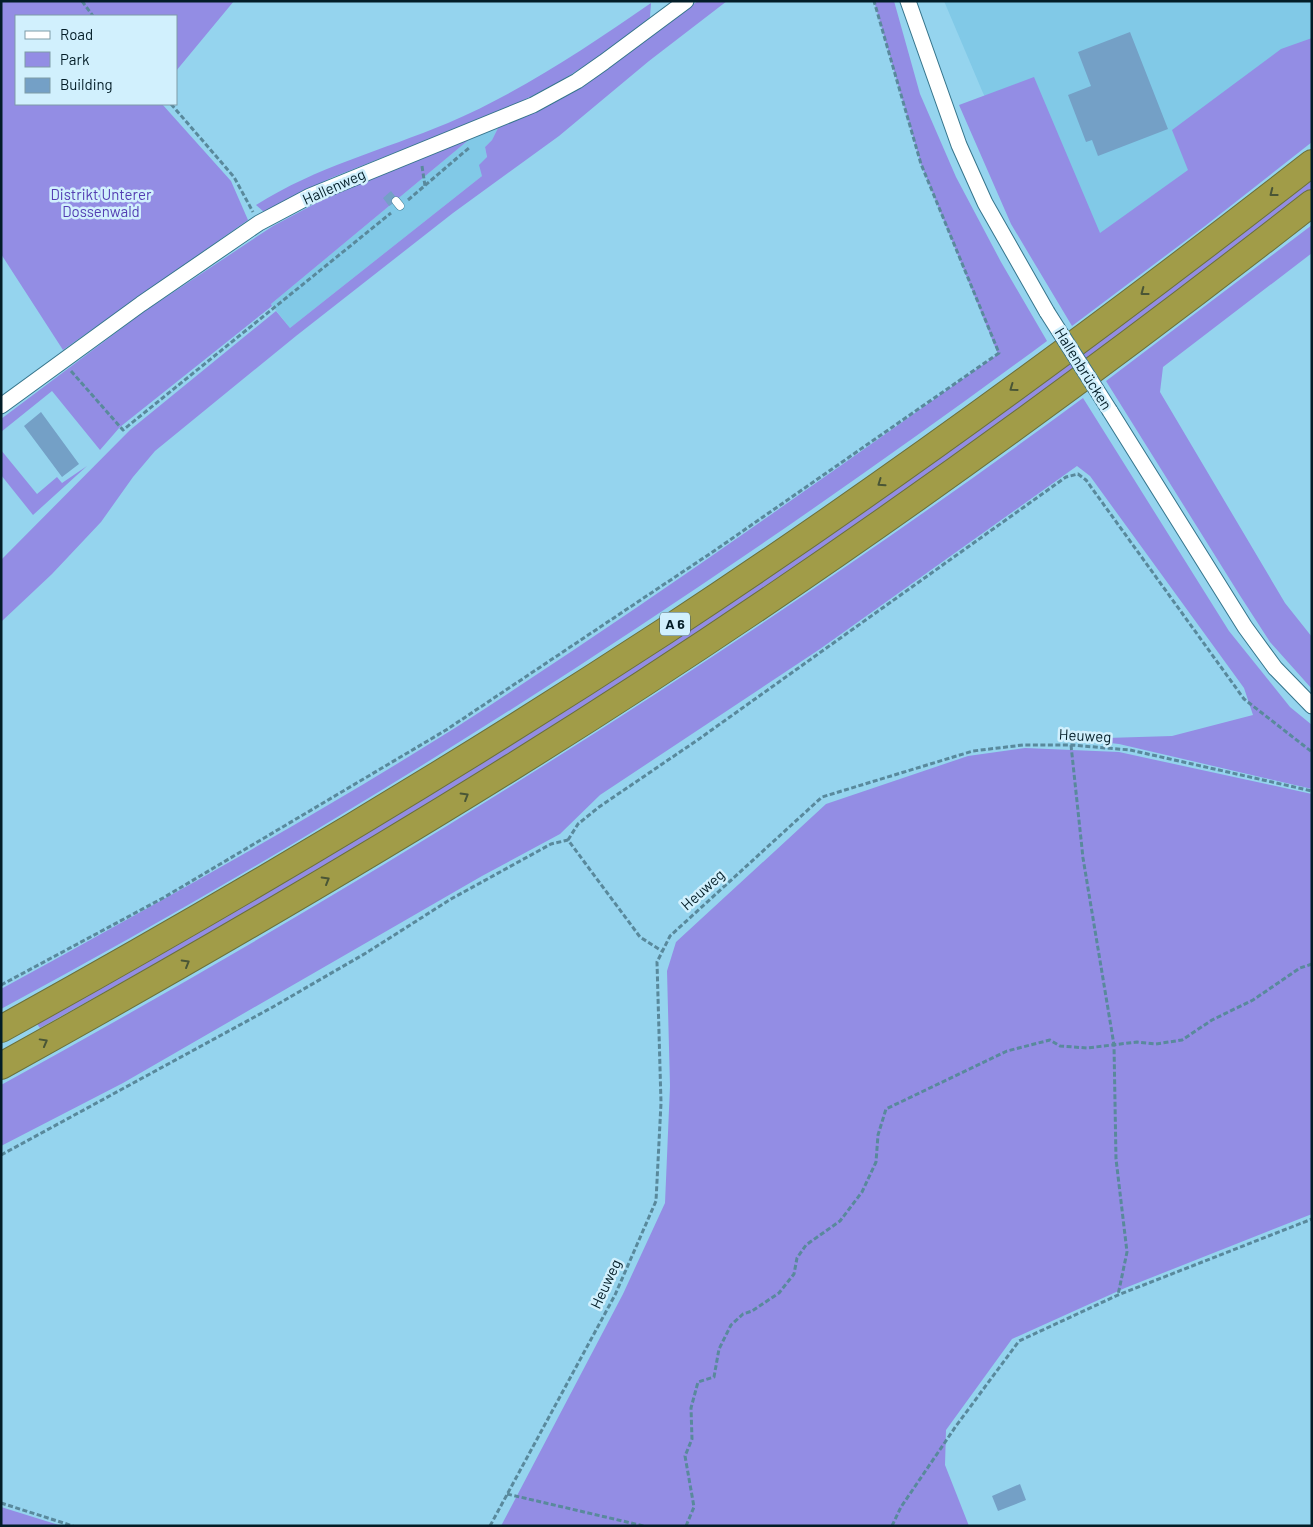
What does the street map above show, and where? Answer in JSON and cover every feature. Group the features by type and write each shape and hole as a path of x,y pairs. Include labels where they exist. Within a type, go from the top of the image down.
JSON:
{"highway":[{"name":"A 6","path":"1,1030 161,941 337,837 496,740 667,629 822,524 988,407 1312,163"},
{"name":"A 6","path":"1,1066 177,968 349,866 514,766 689,653 1000,438 1145,331 1312,203"}],"street":[{"name":"Hallenweg","path":"1,406 141,304 259,223 310,196 498,121 577,81 686,1"},
{"name":"Hallenbrücken","path":"908,1 960,145 985,203 1047,312 1244,626 1275,668 1312,706"}],"path":[{"path":"82,1 92,15"},
{"path":"1,985 163,898 446,730 714,551 999,354 921,164 874,1"},
{"path":"172,105 234,177 259,223"},
{"path":"62,361 123,430 398,204 425,186 472,145"},
{"path":"418,152 425,186"},
{"path":"1,1155 279,1003 366,953 451,899 551,844 568,840 578,824 599,806 699,739 1066,477 1078,474 1086,480 1244,699 1312,752"},
{"name":"Heuweg","path":"490,1526 615,1295 656,1201 661,1103 658,962 662,952 670,936 822,797 972,751 1024,745 1071,745 1130,750 1312,791"},
{"path":"1071,745 1083,858 1114,1045 1116,1159 1127,1252 1118,1295"},
{"path":"568,840 640,937 662,952"},
{"path":"686,1526 694,1507 685,1456 692,1439 691,1408 698,1382 714,1377 719,1349 731,1325 743,1314 752,1312 779,1292 794,1274 797,1258 806,1245 840,1221 862,1192 876,1162 878,1134 886,1110 1007,1050 1050,1040 1060,1046 1087,1048 1137,1042 1156,1044 1182,1040 1212,1020 1253,1000 1300,968 1312,964"},
{"path":"892,1526 901,1507 956,1426 1019,1340 1118,1295 1312,1220"},
{"path":"507,1494 644,1526"},
{"path":"1,1503 73,1526"}],"shaded area":[{"path":"944,1 1312,1 1312,84 1081,272 983,93"},
{"path":"498,128 492,140 485,147 487,158 482,176 290,328 271,304 471,138"}],"green space":[{"name":"Distrikt Unterer Dossenwald","path":"1,1 234,1 178,69 178,15 15,15 15,105 163,105 231,181 248,220 63,350 1,254"},
{"path":"698,1 727,1 649,61 559,136 453,213 296,336 155,451 133,477 101,522 52,574 1,622 1,560 130,430 276,311 290,328 482,176 479,165 487,157 485,147 492,140 498,128 535,111"},
{"path":"874,1 894,1 920,94 956,177 1001,262 1047,341 794,522 536,694 271,857 1,1009 1,989 287,829 455,728 661,591 998,354 921,164"},
{"path":"651,3 650,17 622,42 556,84 510,107 331,178 264,212 256,205 279,191 326,169 448,123 501,98 577,53"},
{"path":"1312,38 1312,142 1205,226 1072,326 1011,224 959,105 1034,77 1100,233 1188,170 1172,130 1281,49"},
{"path":"471,138 271,304 272,306 120,427 100,450 52,391 1,432 1,419 142,313 273,226 337,192"},
{"path":"1312,178 1312,191 1073,372 821,550 588,706 327,868 40,1028 37,1024 292,878 396,814"},
{"path":"1312,225 1312,253 1163,367 1160,392 1285,603 1312,637 1312,689 1270,642 1106,381"},
{"path":"1083,398 1229,631 1290,707 1312,725 1312,789 1119,744 1074,739 1172,736 1253,715 1244,688 1090,476 1077,466 820,649 600,795 560,834 482,876 123,1083 1,1146 1,1085 141,1007 280,926 553,760 821,584"},
{"path":"1,450 37,494 57,477 62,483 87,466 33,515 1,475"},
{"path":"1025,748 1119,752 1312,794 1312,1214 1125,1288 1012,1339 946,1430 945,1465 969,1526 501,1526 623,1294 665,1203 670,1086 667,971 676,942 826,804 968,756"},
{"path":"1,1507 62,1526 1,1526"}],"building":[{"path":"1130,32 1168,129 1098,156 1092,140 1086,142 1068,95 1091,86 1078,52"},
{"path":"391,191 398,200 389,206 383,198"},
{"path":"41,412 79,464 62,477 24,426"},
{"path":"1020,1484 1026,1500 998,1511 992,1496"}]}
